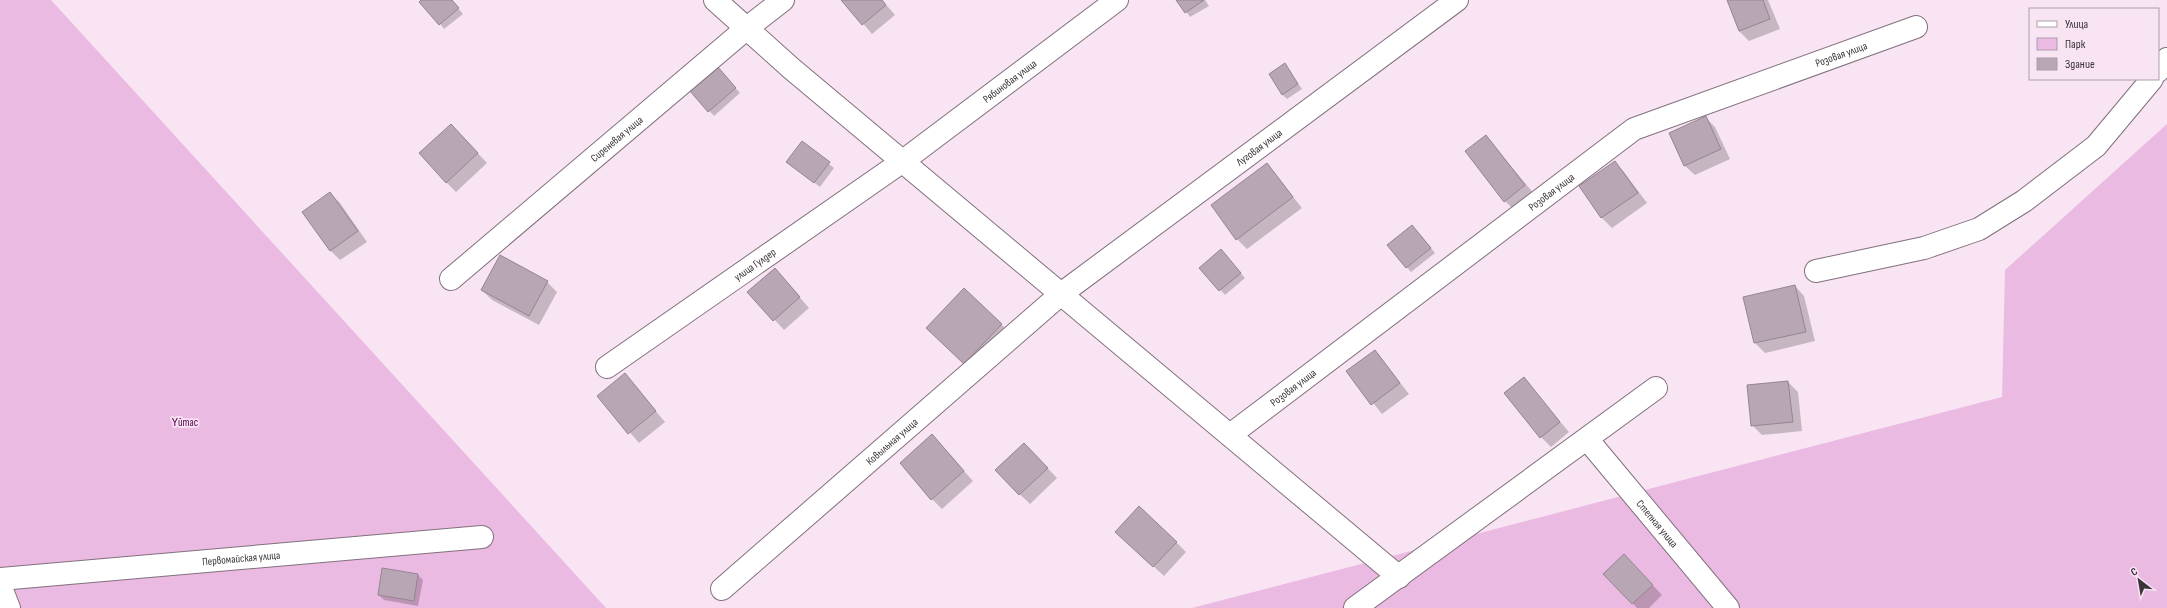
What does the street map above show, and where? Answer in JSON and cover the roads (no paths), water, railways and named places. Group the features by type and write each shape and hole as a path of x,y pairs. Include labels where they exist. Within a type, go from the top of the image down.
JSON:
{"street":[{"path":"714,0 903,162 1399,577"},
{"name":"Сиреневая улица","path":"451,279 747,28 783,0"},
{"name":"Рябиновая улица","path":"903,162 1117,0"},
{"name":"Луговая улица","path":"1061,294 1457,0"},
{"name":"Розовая улица","path":"1230,435 1634,129 1916,27"},
{"path":"2159,70 2167,59"},
{"path":"1816,270 1924,248 1979,229 2024,201 2096,146 2151,80"},
{"name":"улица Гулдер","path":"607,366 903,162"},
{"name":"Ковыльная улица","path":"722,589 1061,294"},
{"path":"1355,608 1656,388"},
{"name":"Степная улица","path":"1587,439 1728,608"},
{"name":"Первомайская улица","path":"0,579 482,537"},
{"path":"0,585 9,608"}],"park label":[{"name":"Үйтас","path":"185,422"}]}
